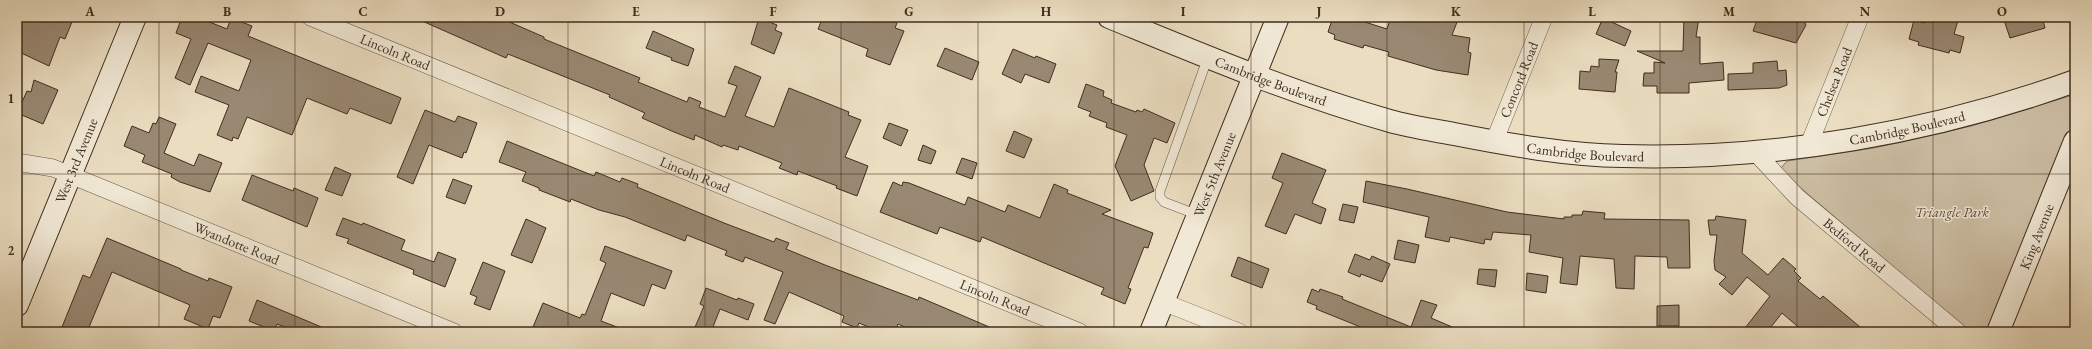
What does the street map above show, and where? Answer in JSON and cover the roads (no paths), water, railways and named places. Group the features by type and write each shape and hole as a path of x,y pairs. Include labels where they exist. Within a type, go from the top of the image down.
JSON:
{"street":[{"name":"West 3rd Avenue","path":"17,305 135,17"},
{"name":"Lincoln Road","path":"310,17 1080,332"},
{"name":"Cambridge Boulevard","path":"1109,17 1290,90 1393,122 1494,142 1557,151 1622,156 1756,153 1808,147 1958,117 2075,81"},
{"name":"West 5th Avenue","path":"1151,332 1278,17"},
{"name":"Concord Road","path":"1494,142 1544,17"},
{"name":"Chelsea Road","path":"1808,147 1860,17"},
{"name":"King Avenue","path":"1998,332 2075,141"},
{"name":"Bedford Road","path":"1756,153 1797,198 1958,332"},
{"name":"Wyandotte Road","path":"17,162 51,168 70,175 454,332"},
{"path":"1163,302 1239,332"}],"lane":[{"path":"1198,216 1164,202 1160,197 1160,191 1208,57"}],"park label":[{"name":"Triangle Park","path":"1952,212"}]}
